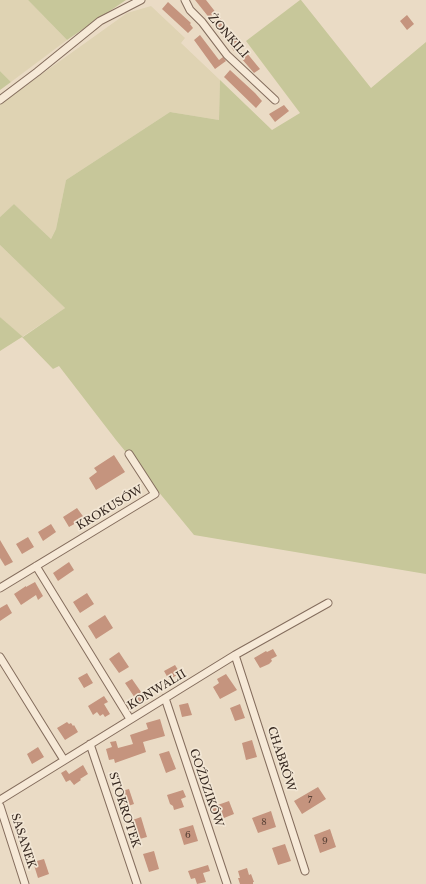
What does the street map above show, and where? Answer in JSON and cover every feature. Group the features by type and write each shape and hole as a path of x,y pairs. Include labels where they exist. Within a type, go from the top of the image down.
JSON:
{"street":[{"path":"0,100 100,21 140,0"},
{"name":"ŻONKILI","path":"185,0 190,10 202,22 227,55 275,100"},
{"name":"KROKUSÓW","path":"0,588 155,494 129,454"},
{"path":"36,566 130,719"},
{"name":"KONWALII","path":"0,800 235,655 328,603"},
{"name":"CHABRÓW","path":"235,655 305,871"},
{"path":"0,657 64,760"},
{"name":"GOŹDZIKÓW","path":"165,698 227,884"},
{"name":"STOKROTEK","path":"90,744 137,884"},
{"name":"SASANEK","path":"0,806 25,884"}],"shaded area":[{"path":"0,0 28,0 67,40 11,82 0,71"},
{"path":"151,6 185,38 181,43 220,80 219,120 170,112 66,180 56,229 51,239 14,204 0,217 0,104 127,13"},
{"path":"0,245 65,308 22,337 0,317"}],"green space":[{"path":"28,0 126,0 67,40"},
{"path":"300,0 371,88 426,42 426,574 194,535 116,440 59,366 53,369 22,337 0,351 0,317 23,337 65,308 0,245 0,217 14,204 51,239 56,229 66,180 170,112 219,120 220,80 272,130 300,113 246,41"},
{"path":"0,71 11,82 0,90"}],"building":[{"path":"195,0 206,0 243,47 236,52 234,51"},
{"path":"168,2 191,23 190,24 193,28 188,33 162,9"},
{"path":"407,15 414,24 407,30 400,21"},
{"path":"200,35 219,60 223,57 226,61 215,69 194,40"},
{"path":"246,52 260,69 254,73 241,58"},
{"path":"230,70 262,101 256,108 224,77"},
{"path":"284,105 289,111 275,122 269,114"},
{"path":"114,455 125,472 96,490 89,478 97,472 94,468"},
{"path":"77,508 85,519 69,527 63,517"},
{"path":"51,524 56,532 43,541 38,532"},
{"path":"28,537 34,547 22,554 16,544"},
{"path":"0,540 13,562 5,566 0,558"},
{"path":"69,562 74,570 58,581 53,573"},
{"path":"35,582 43,596 38,600 36,595 21,605 14,594"},
{"path":"87,593 94,604 80,613 73,602"},
{"path":"7,604 12,613 0,621 0,608"},
{"path":"105,615 113,628 96,639 88,626"},
{"path":"273,649 277,656 271,659 272,661 269,664 260,668 254,658"},
{"path":"119,652 129,667 119,673 109,659"},
{"path":"175,665 180,673 169,680 164,671"},
{"path":"87,673 93,683 84,688 78,678"},
{"path":"226,674 237,690 220,699 213,687 219,683 217,679"},
{"path":"132,679 146,699 139,704 125,683"},
{"path":"104,696 108,702 104,704 110,714 105,717 103,714 100,716 97,712 93,715 88,706"},
{"path":"188,703 192,715 182,717 179,705"},
{"path":"240,704 245,718 235,721 230,708"},
{"path":"160,719 165,736 143,742 146,752 115,763 114,759 109,760 106,749 112,747 110,742 116,741 118,748 133,744 130,735 148,729 146,723"},
{"path":"67,722 69,724 71,723 73,726 74,725 78,732 65,740 57,728"},
{"path":"252,740 257,757 246,760 242,743"},
{"path":"38,747 44,757 32,764 27,754"},
{"path":"169,751 176,769 166,773 159,754"},
{"path":"83,765 88,774 74,785 70,780 66,782 61,773 66,770 69,774"},
{"path":"318,787 326,799 302,814 294,801"},
{"path":"129,789 134,804 125,807 121,791"},
{"path":"183,790 186,797 181,799 184,807 174,810 167,795"},
{"path":"229,801 234,814 219,820 216,811 213,812 212,807"},
{"path":"271,811 276,827 258,833 252,818"},
{"path":"141,817 147,837 136,840 130,821"},
{"path":"193,825 198,841 184,845 179,829"},
{"path":"330,829 336,847 320,853 314,835"},
{"path":"285,844 291,861 278,865 272,848"},
{"path":"154,851 159,869 149,872 143,854"},
{"path":"44,859 49,874 38,878 33,862"},
{"path":"208,865 210,871 203,873 206,882 197,884 195,878 191,879 188,871"},
{"path":"247,868 249,875 251,874 254,882 253,884 240,884 238,871"}]}
